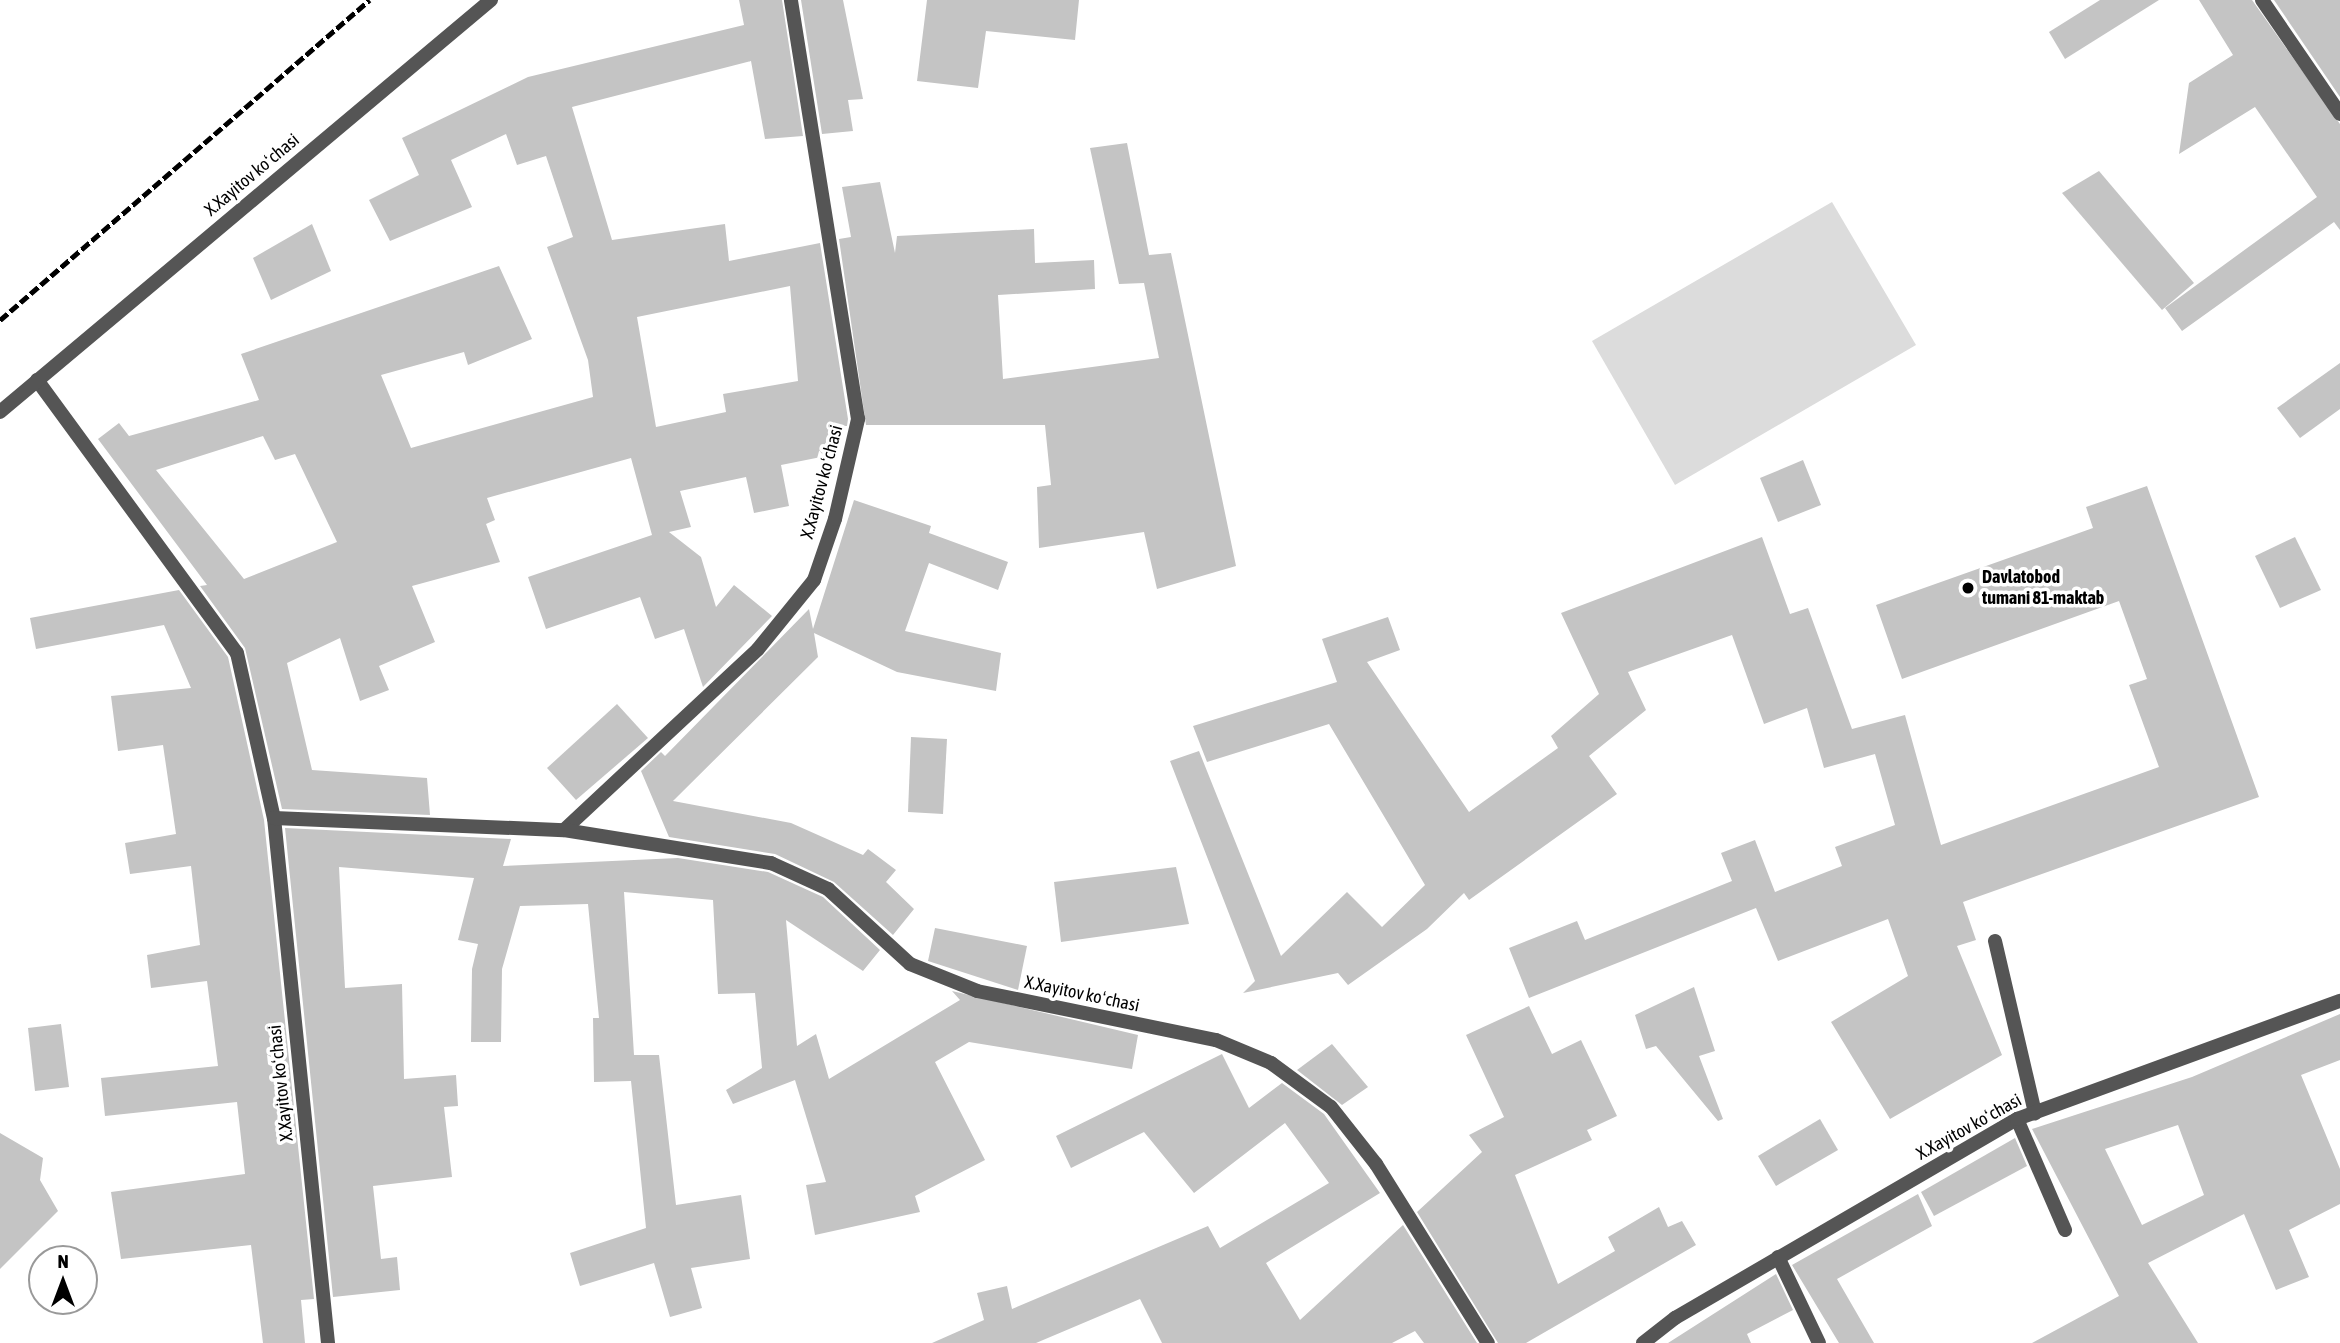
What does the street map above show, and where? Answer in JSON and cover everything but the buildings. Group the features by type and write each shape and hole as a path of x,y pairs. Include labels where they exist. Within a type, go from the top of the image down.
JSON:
{"street":[{"name":"X.Xayitov koʻchasi","path":"0,412 491,0"},
{"name":"X.Xayitov koʻchasi","path":"564,831 758,649 814,580 835,519 858,419 791,0"},
{"path":"2262,0 2340,114"},
{"name":"X.Xayitov koʻchasi","path":"37,380 237,653 274,818 328,1343"},
{"name":"X.Xayitov koʻchasi","path":"274,818 564,831 771,863 828,889 910,964 977,991 1216,1040 1271,1063 1331,1107 1376,1164 1488,1343"},
{"path":"1994,941 2035,1113"},
{"name":"X.Xayitov koʻchasi","path":"1643,1343 1778,1257 2017,1119 2340,1001"},
{"path":"2017,1119 2064,1230"},
{"path":"1778,1257 1819,1343"}],"shaded area":[{"path":"1832,202 1916,345 1675,485 1592,341"}],"railway":[{"path":"0,320 370,0"}],"place":[{"name":"Davlatobod tumani 81-maktab","path":"1968,588"}]}
